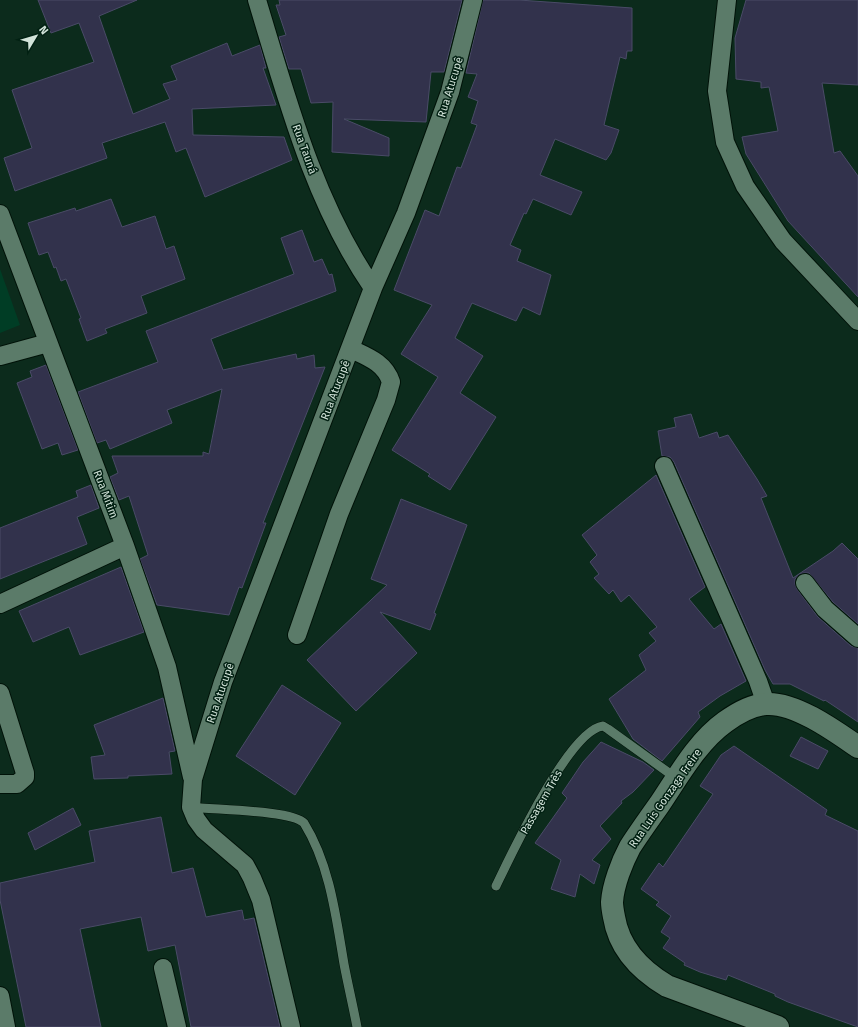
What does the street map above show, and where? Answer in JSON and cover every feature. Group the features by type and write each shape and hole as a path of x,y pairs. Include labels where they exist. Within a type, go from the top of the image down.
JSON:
{"street":[{"name":"Rua Tauná","path":"257,0 287,99 322,195 342,240 373,288"},
{"name":"Rua Atucupê","path":"193,779 223,682 373,288 406,213 450,92 473,0"},
{"path":"727,0 717,91 725,142 745,186 783,241 858,321"},
{"name":"Rua Mitim","path":"0,214 125,546 166,667 193,779"},
{"path":"0,356 48,343"},
{"path":"297,635 339,514 386,400 391,382 383,367 374,360 351,349"},
{"path":"664,466 758,681 766,704"},
{"path":"0,604 125,546"},
{"path":"805,583 825,609 858,638"},
{"path":"0,692 7,739 22,758 24,777 17,784 0,784"},
{"name":"Rua Luis Gonzaga Freire","path":"778,1027 680,991 651,977 636,962 624,946 616,928 612,902 620,873 630,848 676,778 698,750 724,722 750,708 766,704 786,707 812,718 837,732 858,747"},
{"path":"193,779 190,795 191,807 196,819 204,830 245,865 261,900 269,928 291,1027"},
{"path":"164,968 177,1027"},
{"path":"0,996 6,1027"}],"lane":[{"name":"Passagem Três","path":"496,886 553,778 581,741 594,729 603,726 676,778"},
{"path":"191,807 285,815 300,819 304,823 321,859 336,913 344,964 357,1027"}],"green space":[{"path":"0,269 20,325 0,333"}],"building":[{"path":"38,0 137,0 99,16 133,114 170,99 163,84 177,80 171,66 227,43 232,56 260,45 266,68 263,68 276,105 192,109 193,135 284,137 292,160 205,197 186,148 176,152 165,122 102,143 107,158 15,191 4,158 32,148 12,90 94,62 79,23 51,33"},
{"path":"279,0 462,0 444,72 431,72 426,122 344,119 389,138 389,156 332,152 333,102 311,103 301,69 289,69 279,37 286,35 276,5 280,5"},
{"path":"483,0 519,0 632,8 632,51 627,51 626,59 620,57 604,125 619,130 611,153 606,160 555,139 540,175 582,192 571,215 533,199 526,214 524,213 510,245 521,250 517,261 551,275 540,315 523,307 516,321 472,303 455,338 483,356 460,393 496,417 450,490 428,476 430,474 392,450 438,377 401,354 432,305 394,290 425,210 439,216 457,167 461,168 477,125 471,123 478,101 468,97 477,74 466,73"},
{"path":"746,0 858,0 858,85 822,83 834,153 840,151 858,176 858,297 788,221 746,154 742,137 778,131 769,87 761,88 761,82 736,79 735,38"},
{"path":"111,199 122,227 155,216 166,249 174,246 185,279 141,296 147,313 105,329 107,333 87,341 79,319 81,318 66,279 61,281 48,252 39,255 28,223 75,208 76,211"},
{"path":"302,230 314,262 322,259 329,275 332,274 336,291 211,339 223,370 296,354 297,359 314,355 315,368 325,367 263,523 266,523 242,588 239,587 229,615 157,605 140,559 148,555 129,496 119,500 110,477 118,473 112,456 203,456 203,452 209,454 222,389 167,410 172,423 110,449 106,440 97,443 78,392 158,362 146,331 294,274 281,238"},
{"path":"46,365 78,450 62,455 58,443 42,449 17,383 32,377 30,371"},
{"path":"691,414 699,438 717,432 719,438 728,435 757,479 767,496 761,498 793,578 833,551 842,543 858,559 858,624 833,602 809,573 799,574 795,579 795,584 797,589 818,617 851,646 858,648 858,722 825,700 824,701 790,684 773,684 765,670 674,462 670,457 662,456 658,431 676,427 674,418"},
{"path":"656,475 705,587 689,599 714,629 721,624 746,681 720,696 698,712 700,717 662,761 633,739 609,699 646,670 639,655 656,641 649,633 657,627 629,595 621,602 613,590 609,594 594,578 599,574 590,562 597,555 582,535"},
{"path":"91,485 99,508 77,517 87,544 0,579 0,528 78,497 76,491"},
{"path":"401,499 467,525 434,613 436,614 430,630 380,612 417,653 356,711 307,660 387,585 371,579"},
{"path":"121,567 144,632 80,655 69,627 33,642 19,611"},
{"path":"282,685 341,723 295,795 236,756"},
{"path":"163,698 175,751 169,752 172,774 94,779 91,757 105,755 94,725"},
{"path":"801,737 828,751 818,769 790,756"},
{"path":"601,742 643,762 654,770 633,792 621,801 622,803 600,826 611,839 592,860 600,865 594,884 580,874 575,897 551,889 561,860 535,843 567,798 562,793 583,762"},
{"path":"734,746 827,810 825,815 858,831 858,1027 788,1002 775,996 775,994 728,975 726,980 700,972 684,965 685,963 663,948 670,938 661,932 671,916 656,905 659,902 641,889 659,863 663,867 713,794 700,786 721,755"},
{"path":"73,808 81,825 35,850 28,833"},
{"path":"161,817 172,873 193,868 206,917 242,910 244,920 254,918 280,1027 191,1027 175,945 148,951 141,917 80,929 101,1027 26,1027 0,900 0,883 95,862 89,831"}]}
